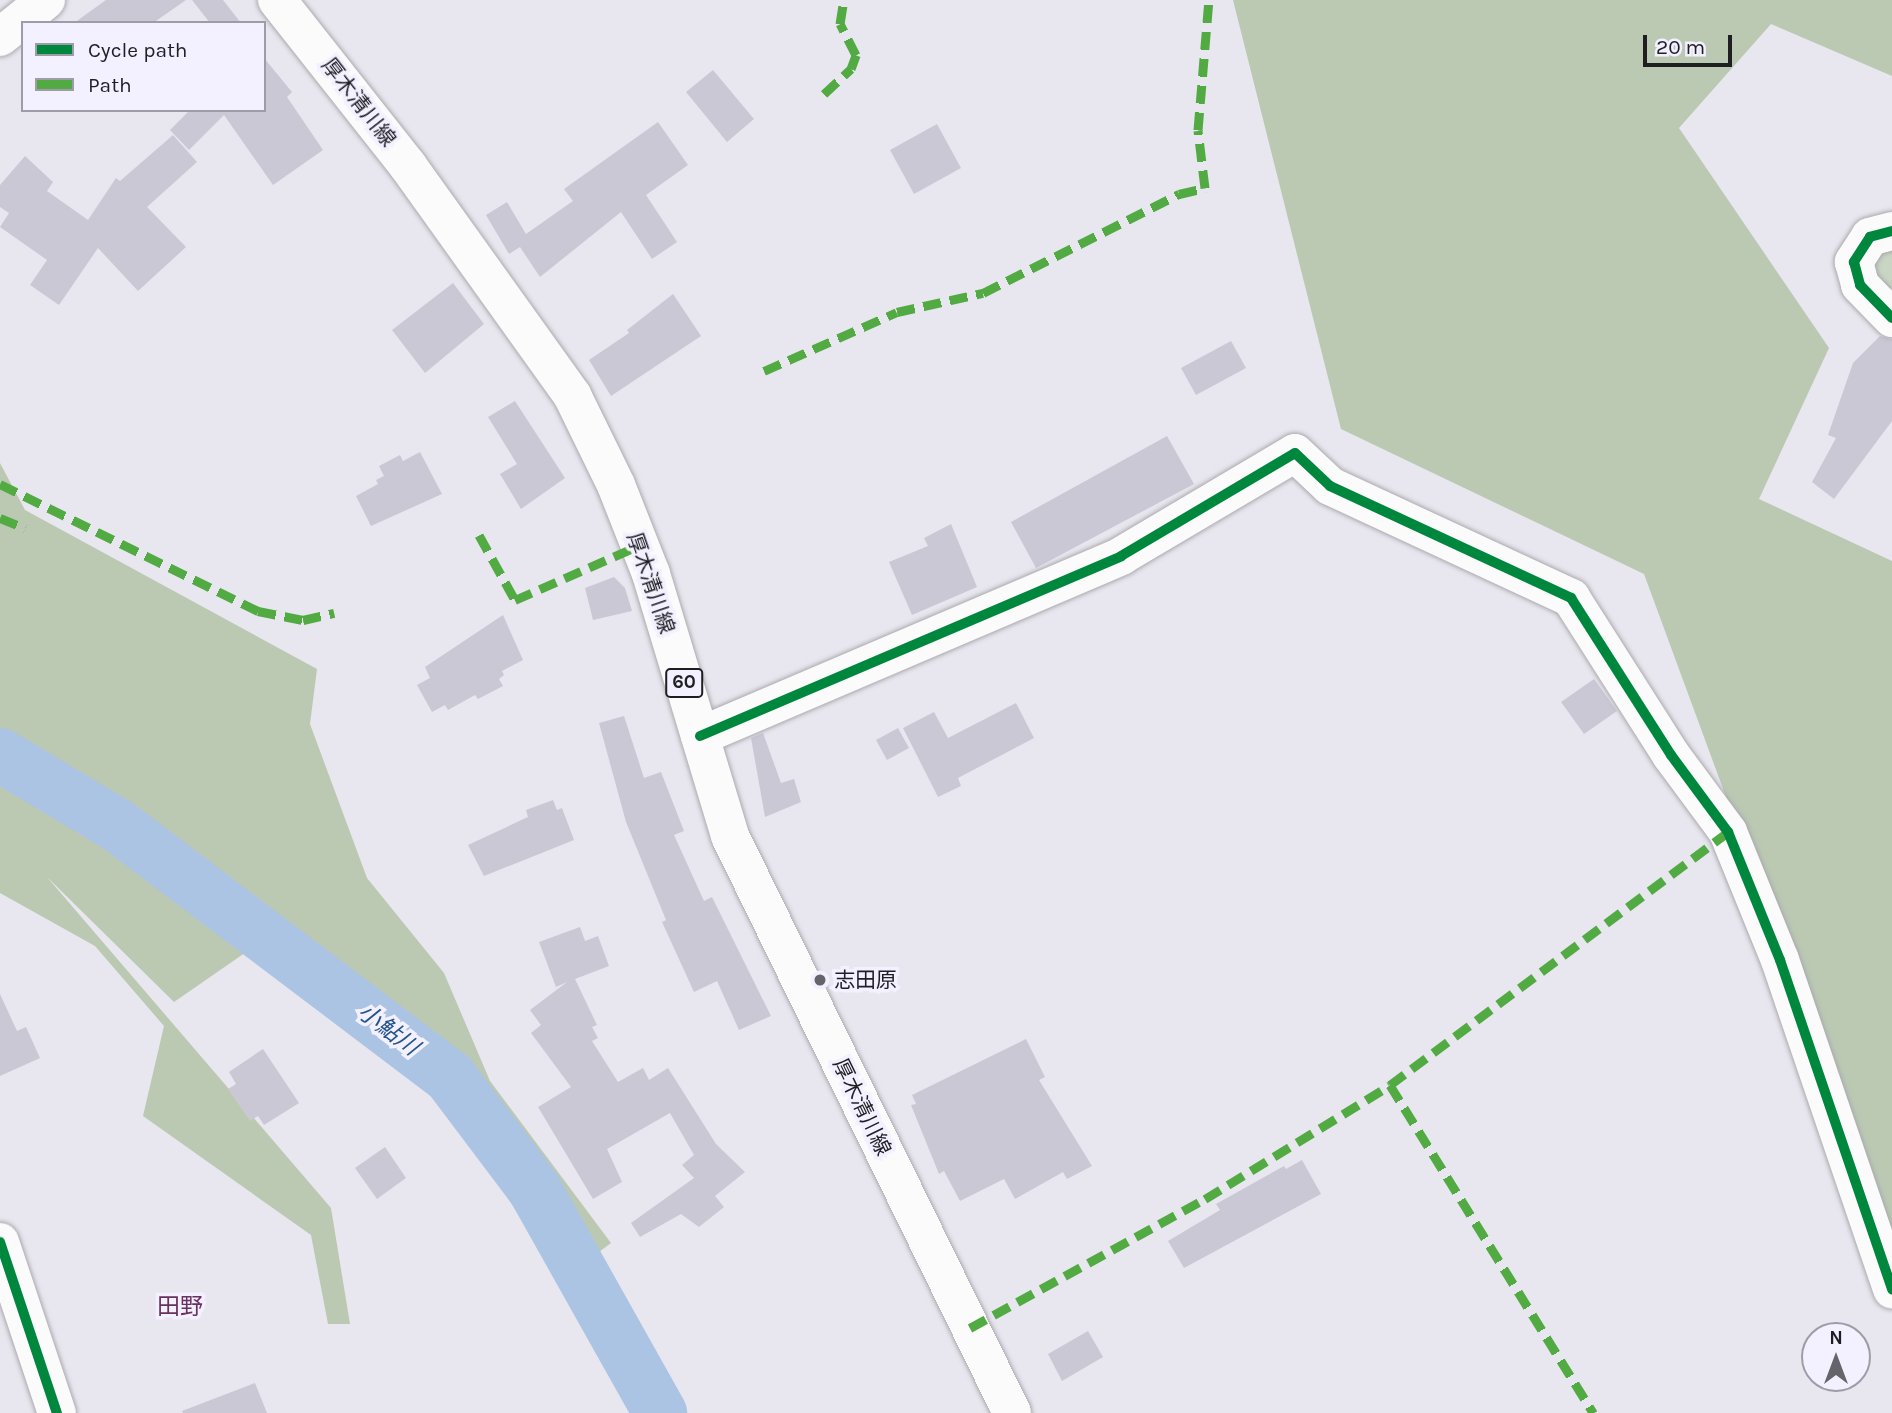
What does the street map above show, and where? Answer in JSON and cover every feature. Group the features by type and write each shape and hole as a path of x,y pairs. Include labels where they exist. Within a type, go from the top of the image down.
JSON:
{"street":[{"path":"0,37 46,0"},
{"name":"厚木清川線","path":"277,0 449,222 572,395 616,485 651,574 730,836 1012,1413"},
{"path":"1890,312 1860,285 1854,262 1870,237 1892,232"},
{"path":"700,736 1121,556 1295,453 1330,486 1571,598 1671,755 1728,832 1780,960 1892,1289"},
{"path":"0,1242 57,1413"}],"green space":[{"path":"1233,0 1892,0 1892,76 1771,24 1679,128 1829,348 1759,499 1892,561 1892,1248 1644,574 1341,429"},
{"path":"1892,241 1892,288 1884,289 1864,272"},
{"path":"0,463 25,510 317,669 310,724 367,878 444,973 490,1081 611,1243 563,1279 505,1194 502,1150 261,914 252,948 174,1002 47,877 331,1208 350,1324 328,1324 311,1235 143,1116 164,1026 95,946 0,893"}],"building":[{"path":"106,0 186,0 156,21 77,21"},
{"path":"192,0 223,0 239,21 208,21"},
{"path":"266,60 292,92 287,97 323,150 273,185 224,115 189,150 170,130 188,112 266,112"},
{"path":"713,70 754,119 727,142 686,92"},
{"path":"658,122 688,165 646,195 677,242 652,259 621,212 540,277 520,247 509,254 486,215 507,202 526,234 573,201 564,189"},
{"path":"937,124 961,168 914,194 890,150"},
{"path":"173,135 197,162 147,207 186,247 138,291 98,248 59,305 30,285 47,260 0,227 9,213 0,207 0,185 25,156 53,182 47,191 88,220 116,178 120,181"},
{"path":"453,283 484,324 425,373 392,330"},
{"path":"673,294 701,336 611,396 589,360 629,333 627,330"},
{"path":"1880,336 1892,339 1892,421 1834,499 1812,482 1836,438 1828,435 1853,363"},
{"path":"1231,341 1246,368 1196,395 1181,368"},
{"path":"515,401 565,478 521,509 500,474 517,464 488,417"},
{"path":"1167,436 1194,484 1036,568 1011,522"},
{"path":"420,452 442,494 371,526 356,496 378,484 376,480 384,476 379,466 400,455 403,461"},
{"path":"951,524 977,587 912,615 889,562 928,546 924,538"},
{"path":"614,577 625,588 632,611 593,620 585,588"},
{"path":"503,615 523,660 502,671 504,675 499,679 503,686 478,699 475,695 448,710 445,705 432,712 417,685 430,678 425,667"},
{"path":"1594,679 1617,711 1584,734 1561,702"},
{"path":"1016,703 1034,738 958,778 961,786 938,797 903,728 934,712 948,738"},
{"path":"624,716 644,778 661,772 684,831 674,835 704,901 712,897 771,1016 739,1030 717,981 694,992 662,922 666,920 626,822 599,723"},
{"path":"898,728 909,748 887,760 876,740"},
{"path":"763,733 781,783 794,779 801,802 765,817 751,738"},
{"path":"553,800 557,810 562,808 574,840 484,876 468,845 528,817 526,810"},
{"path":"580,927 585,941 598,936 609,966 575,979 597,1025 592,1027 598,1038 592,1041 618,1082 643,1068 649,1080 668,1068 716,1144 745,1172 715,1196 724,1207 699,1227 681,1214 640,1237 631,1223 694,1178 682,1165 694,1155 670,1113 607,1149 622,1182 593,1199 538,1107 571,1087 531,1033 541,1025 530,1010 567,982 556,987 539,942"},
{"path":"0,994 17,1031 26,1027 40,1058 0,1076"},
{"path":"1026,1039 1045,1077 1039,1080 1092,1166 1067,1179 1063,1172 1015,1199 1004,1179 960,1201 944,1171 939,1174 911,1105 916,1104 912,1095"},
{"path":"263,1049 299,1103 264,1125 258,1116 250,1121 228,1089 236,1084 229,1072"},
{"path":"385,1147 406,1178 377,1199 355,1168"},
{"path":"1302,1160 1321,1194 1184,1268 1168,1241 1220,1210 1216,1204 1284,1166 1286,1169"},
{"path":"1088,1331 1103,1357 1062,1381 1048,1354"},
{"path":"255,1383 267,1413 182,1411"}],"waterway":[{"name":"小鮎川","path":"0,755 117,825 450,1077 535,1190 660,1413"}],"marked path":[{"path":"824,94 851,69 856,55 840,24 844,0"},
{"path":"764,371 897,312 983,293 1179,194 1205,188 1198,130 1209,0"},
{"path":"0,484 258,611 303,620 334,613"},
{"path":"0,518 25,528"},
{"path":"479,535 515,600 640,545"},
{"path":"970,1328 1205,1199 1390,1085 1728,832"},
{"path":"1390,1085 1593,1413"}],"cycle path":[{"path":"1892,231 1870,237 1854,262 1860,285 1892,318"},
{"path":"700,736 1121,556 1295,453 1330,486 1571,598 1671,755 1728,832 1780,960 1892,1289"},
{"path":"0,1242 57,1413"}],"place":[{"name":"志田原","path":"820,980"}],"district":[{"name":"田野","path":"180,1307"}]}
